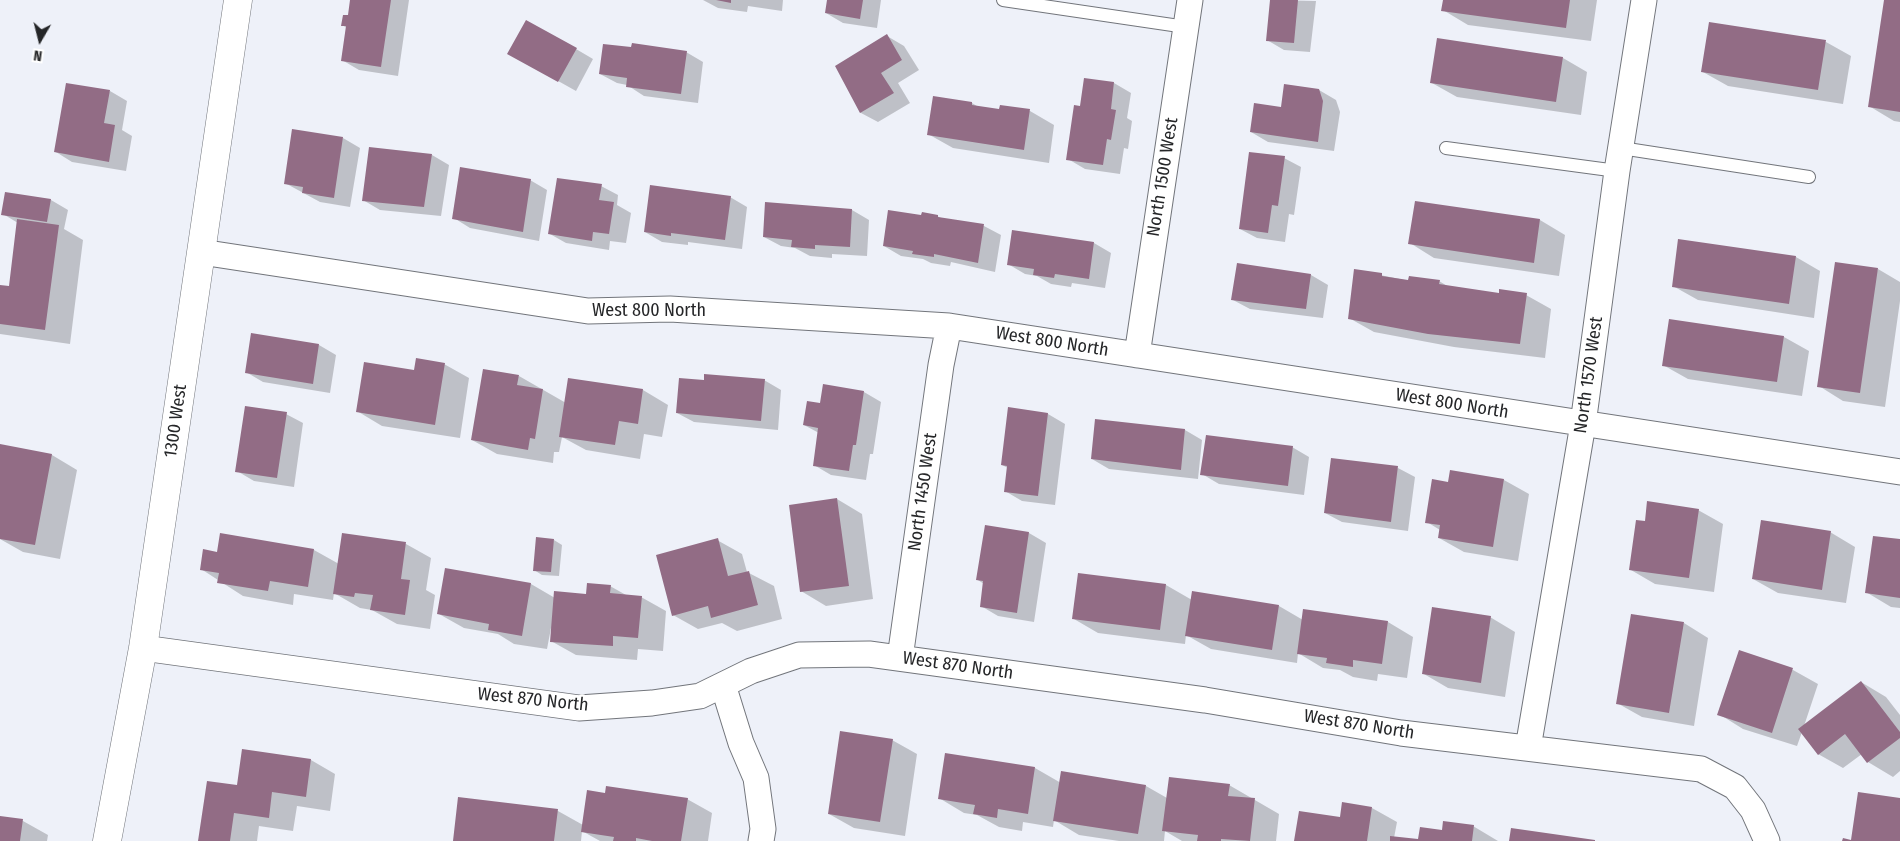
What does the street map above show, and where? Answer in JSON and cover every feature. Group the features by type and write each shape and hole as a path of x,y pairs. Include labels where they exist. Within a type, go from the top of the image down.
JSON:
{"street":[{"name":"1300 West","path":"107,841 143,648 238,0"},
{"name":"North 1500 West","path":"1137,355 1190,0"},
{"name":"North 1570 West","path":"1528,748 1583,424 1619,160 1644,0"},
{"name":"West 800 North","path":"201,252 588,311 670,308 949,326 1900,472"},
{"name":"North 1450 West","path":"900,658 941,365 949,326"},
{"name":"West 870 North","path":"143,648 579,708 652,703 700,696 751,671 799,656 870,654 1206,700 1401,733 1701,770 1735,786 1753,810 1762,831"},
{"path":"723,684 741,743 756,778 763,829 761,841"}],"lane":[{"path":"1003,0 1186,27"},
{"path":"1446,148 1619,160 1809,177"}],"building":[{"path":"350,0 391,0 381,67 341,61 346,26 341,26 343,15 348,15"},
{"path":"716,0 731,0 731,3"},
{"path":"827,0 863,0 860,19 825,13"},
{"path":"1270,0 1298,0 1294,43 1266,41"},
{"path":"1443,0 1570,0 1566,28 1441,11"},
{"path":"1884,0 1900,0 1900,112 1868,107"},
{"path":"526,20 577,48 558,82 507,54"},
{"path":"1709,22 1826,40 1818,90 1701,72"},
{"path":"887,34 902,60 881,73 894,93 860,113 835,66"},
{"path":"1437,38 1563,57 1556,102 1430,83"},
{"path":"632,43 687,51 681,94 626,87 627,78 599,74 603,44 631,47"},
{"path":"1084,78 1114,82 1111,109 1116,110 1111,140 1107,139 1103,165 1066,160 1074,105 1080,106"},
{"path":"66,83 110,90 104,123 115,125 109,162 54,152"},
{"path":"1284,84 1319,89 1323,101 1318,142 1250,132 1254,103 1281,107"},
{"path":"933,96 972,102 972,105 999,109 1000,105 1030,109 1024,150 927,135"},
{"path":"292,129 343,137 334,198 302,193 303,187 284,184"},
{"path":"369,147 432,154 424,207 362,201"},
{"path":"1249,152 1285,156 1278,206 1272,205 1268,233 1239,229"},
{"path":"460,167 531,179 523,232 452,219"},
{"path":"557,178 602,184 599,200 614,202 609,234 593,232 592,241 548,234"},
{"path":"650,185 731,196 725,240 671,233 671,236 644,232"},
{"path":"5,192 51,199 47,222 1,215"},
{"path":"1415,201 1540,219 1534,263 1408,244"},
{"path":"765,202 852,209 850,247 815,245 815,249 791,247 792,240 763,237"},
{"path":"888,210 921,215 922,212 938,215 938,217 984,224 978,263 934,254 934,257 912,254 913,251 883,246"},
{"path":"17,219 59,225 45,330 0,324 0,285 9,286"},
{"path":"1012,230 1094,242 1089,279 1055,274 1054,278 1033,275 1034,269 1007,265"},
{"path":"1678,239 1796,256 1789,304 1672,287"},
{"path":"1835,262 1878,268 1860,393 1817,387"},
{"path":"1237,263 1311,274 1306,309 1231,300"},
{"path":"1354,269 1382,273 1382,276 1408,280 1409,276 1440,280 1439,284 1499,293 1499,289 1527,293 1520,344 1428,334 1348,319"},
{"path":"1669,319 1784,336 1777,382 1662,366"},
{"path":"251,333 319,344 313,384 245,373"},
{"path":"416,358 445,363 435,425 356,412 364,362 414,370"},
{"path":"483,369 519,375 517,385 543,389 535,439 530,438 528,450 471,440"},
{"path":"704,374 765,379 761,421 676,413 679,378 704,380"},
{"path":"568,378 643,389 638,424 619,421 615,445 559,437"},
{"path":"823,384 864,391 856,445 853,445 849,471 813,466 818,428 803,425 807,401 820,403"},
{"path":"245,406 287,412 277,478 235,472"},
{"path":"1008,407 1048,413 1038,496 1004,492 1007,466 1001,465"},
{"path":"1095,419 1185,429 1181,470 1091,459"},
{"path":"1206,435 1293,446 1288,486 1200,475"},
{"path":"0,444 52,454 35,545 0,539"},
{"path":"1331,458 1398,466 1391,522 1324,513"},
{"path":"1450,470 1504,479 1493,547 1438,538 1440,525 1425,523 1432,479 1448,482"},
{"path":"837,498 849,586 800,592 789,505"},
{"path":"1647,501 1699,509 1689,578 1629,570 1636,520 1645,521"},
{"path":"1761,520 1831,531 1822,590 1752,579"},
{"path":"985,525 1029,532 1017,613 980,607 983,581 976,580"},
{"path":"220,533 314,549 308,587 270,581 268,591 217,583 219,573 200,570 203,549 217,552"},
{"path":"342,533 406,542 401,579 410,580 405,615 370,610 373,595 355,593 354,597 333,594"},
{"path":"1873,536 1900,539 1900,598 1865,593"},
{"path":"536,537 554,539 551,572 533,571"},
{"path":"718,538 728,576 749,571 758,605 711,618 708,606 672,616 656,555"},
{"path":"445,568 531,583 522,636 488,630 489,624 437,614"},
{"path":"1078,573 1166,584 1160,630 1072,619"},
{"path":"587,583 611,585 610,593 642,596 638,638 613,636 613,646 550,642 554,591 586,594"},
{"path":"1192,591 1279,605 1272,650 1185,636"},
{"path":"1432,607 1491,616 1481,683 1422,674"},
{"path":"1303,609 1388,621 1382,664 1353,660 1353,667 1326,663 1327,658 1297,654"},
{"path":"1631,614 1684,622 1669,713 1616,704"},
{"path":"1739,650 1793,668 1772,733 1717,715"},
{"path":"1861,681 1900,732 1900,738 1867,763 1845,734 1818,755 1798,729"},
{"path":"840,731 893,739 880,822 828,814"},
{"path":"242,749 311,759 306,797 272,792 269,818 234,813 230,841 198,841 207,781 237,785"},
{"path":"945,753 1035,767 1028,814 998,809 997,818 973,814 975,805 938,799"},
{"path":"1061,771 1146,785 1138,834 1053,821"},
{"path":"1169,777 1230,784 1228,796 1255,798 1250,841 1221,839 1221,841 1197,841 1198,835 1162,831"},
{"path":"606,786 688,798 681,841 652,841 636,838 636,841 613,841 614,837 581,832 587,790 605,793"},
{"path":"1858,792 1900,798 1900,841 1842,841 1843,838 1851,840"},
{"path":"458,797 558,809 554,841 453,841"},
{"path":"1342,802 1372,807 1367,841 1294,841 1299,811 1340,817"},
{"path":"0,816 23,819 20,841 0,841"},
{"path":"1443,821 1474,825 1472,841 1390,841 1390,836 1418,839 1420,827 1442,830"},
{"path":"1511,828 1595,840 1595,841 1509,841"}]}
